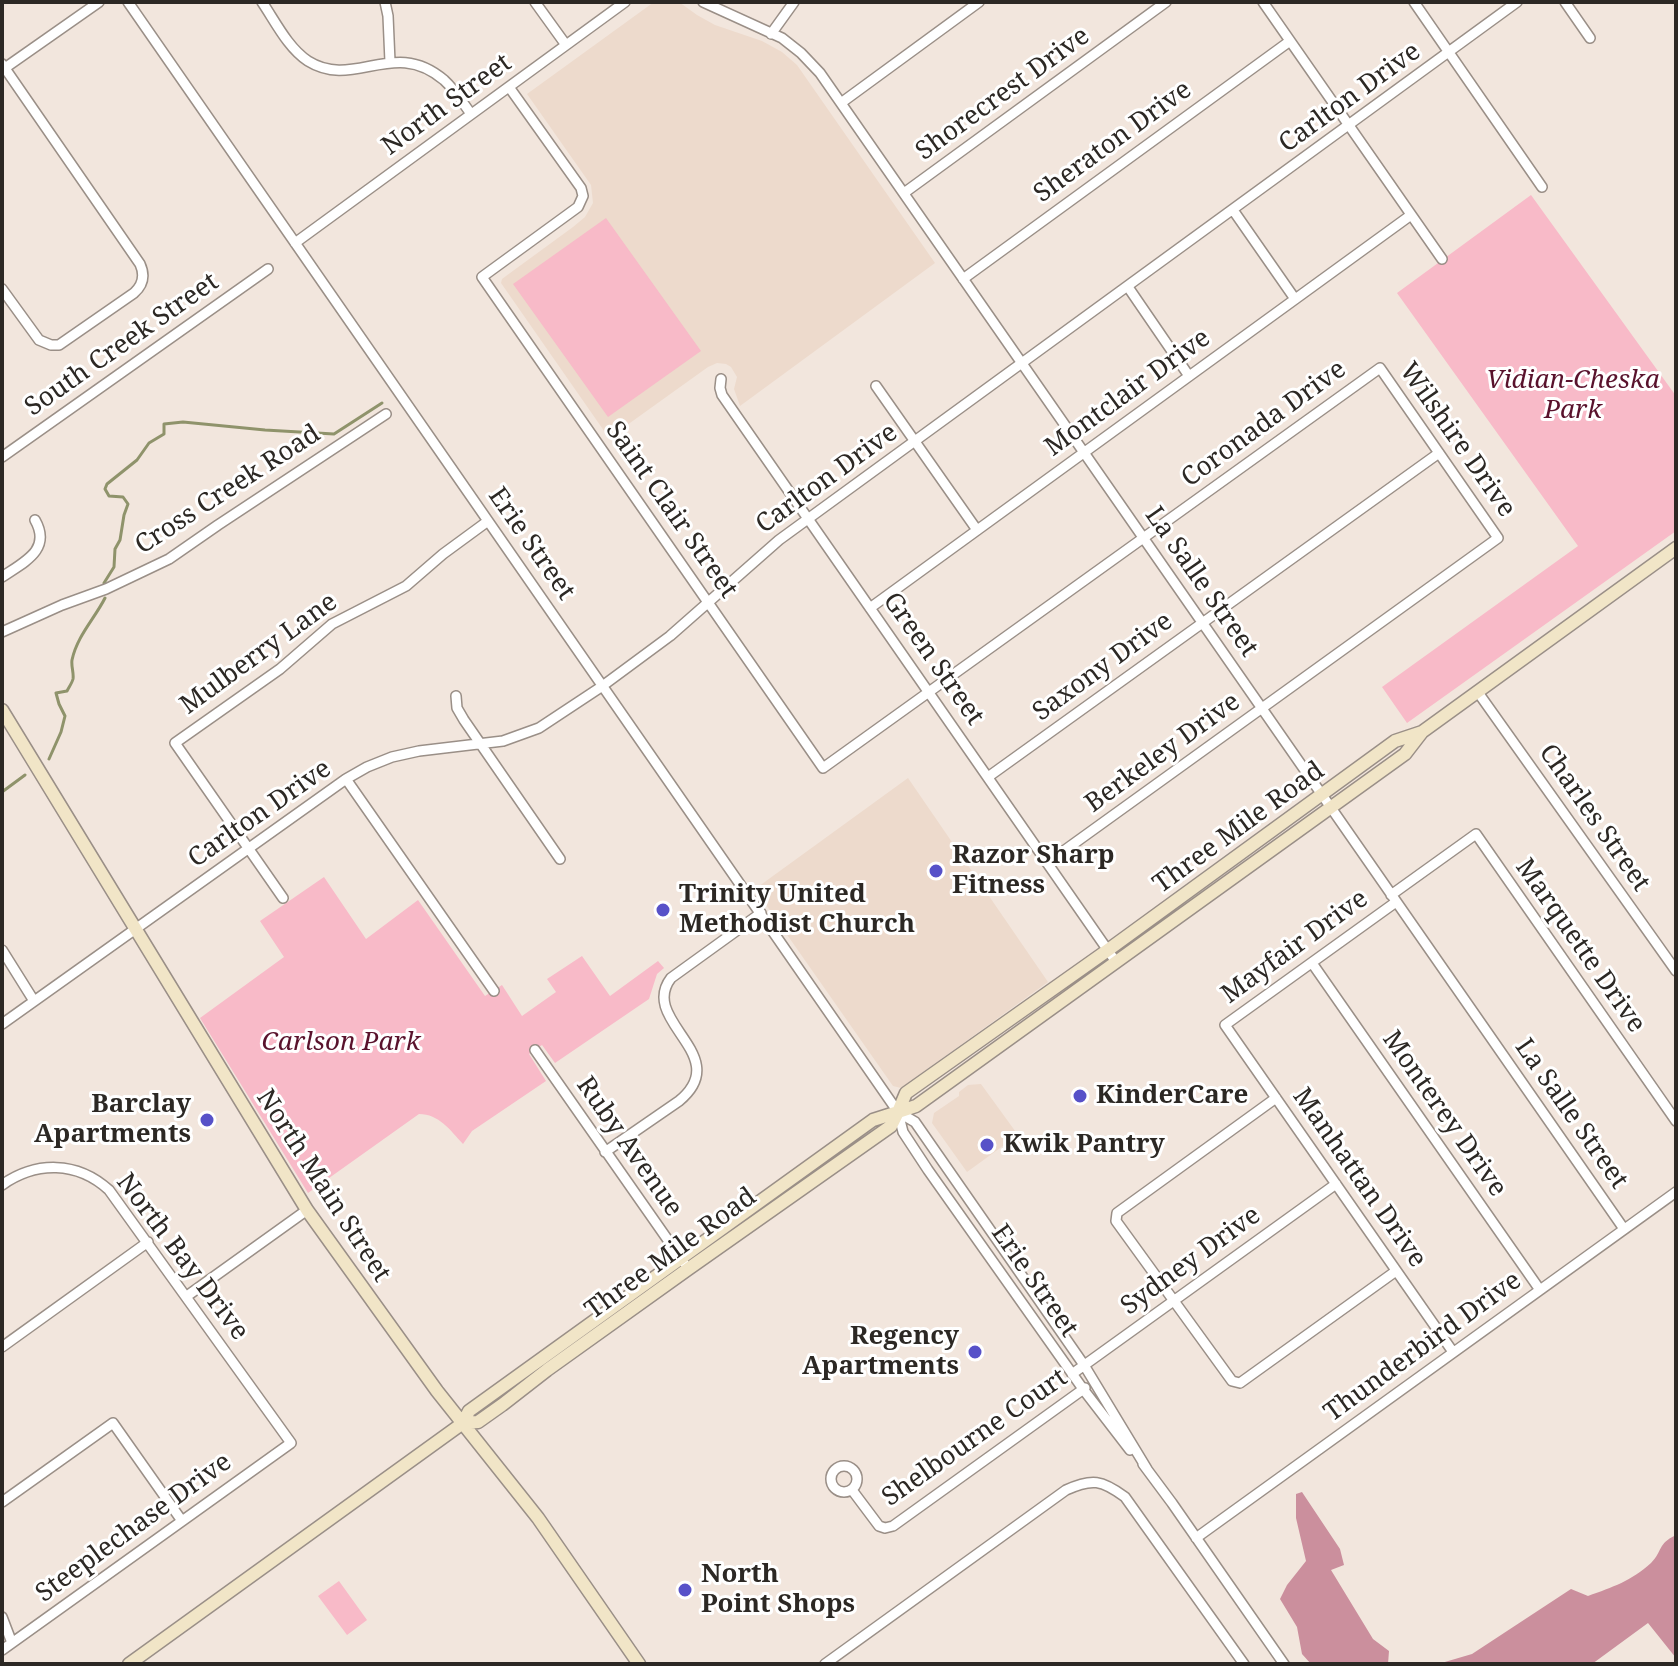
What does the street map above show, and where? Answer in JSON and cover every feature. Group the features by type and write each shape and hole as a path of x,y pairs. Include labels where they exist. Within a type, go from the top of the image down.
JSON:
{"street":[{"path":"2,289 35,336 51,345 64,342 134,293 143,278 140,264 3,68 99,2"},
{"name":"Erie Street","path":"128,2 898,1112 903,1132 947,1196 1072,1374 1147,1469 1284,1664"},
{"path":"262,2 293,48 310,62 342,71 390,62 412,64 431,71 447,83 471,114"},
{"path":"385,2 390,62"},
{"path":"535,2 566,45"},
{"name":"North Street","path":"295,243 625,2"},
{"name":"La Salle Street","path":"703,2 792,45 810,61 1624,1229"},
{"path":"771,34 794,2"},
{"path":"841,103 979,2"},
{"name":"Shorecrest Drive","path":"904,193 1166,2"},
{"path":"1263,2 1442,259"},
{"path":"1414,2 1542,187"},
{"name":"Carlton Drive","path":"2,1024 367,767 419,751 515,738 539,728 670,636 760,556 809,519 1517,2"},
{"path":"1565,2 1590,38"},
{"name":"Sheraton Drive","path":"963,279 1290,41"},
{"name":"Saint Clair Street","path":"509,87 581,188 583,196 578,207 482,277 823,768"},
{"path":"1233,210 1295,299"},
{"name":"Montclair Drive","path":"870,608 1411,215"},
{"name":"South Creek Street","path":"2,457 268,269"},
{"path":"1128,287 1189,376"},
{"name":"Wilshire Drive","path":"1380,368 1498,538"},
{"name":"Coronada Drive","path":"823,768 1380,368"},
{"name":"Green Street","path":"721,379 722,395 1116,962"},
{"path":"876,386 977,530"},
{"name":"Cross Creek Road","path":"2,632 169,559 386,414"},
{"name":"Saxony Drive","path":"988,777 1439,453"},
{"path":"2,577 39,546 40,529 35,520"},
{"name":"Mulberry Lane","path":"249,848 175,743 280,669 332,624 406,586 488,521"},
{"name":"Berkeley Drive","path":"1047,863 1498,538"},
{"name":"Three Mile Road","path":"898,1112 916,1106 1405,754 1422,732 1676,548"},
{"name":"Charles Street","path":"1477,691 1676,971"},
{"path":"456,696 457,708 560,859"},
{"name":"North Main Street","path":"2,710 307,1210 437,1391 538,1518 639,1664"},
{"name":"Three Mile Road","path":"129,1664 463,1423 469,1411 891,1126 906,1093 1395,741 1422,732"},
{"path":"346,779 494,991"},
{"name":"Mayfair Drive","path":"1228,1030 1225,1025 1312,963 1476,834"},
{"name":"Marquette Drive","path":"1476,834 1676,1121"},
{"path":"249,848 283,898"},
{"path":"605,1152 679,1101 694,1082 694,1054 664,1005 667,984 761,913"},
{"path":"2,950 34,1001"},
{"name":"Monterey Drive","path":"1312,963 1540,1290"},
{"name":"Manhattan Drive","path":"1228,1030 1453,1352"},
{"name":"Ruby Avenue","path":"535,1050 684,1264"},
{"path":"1276,1098 1117,1213 1116,1221 1233,1382 1240,1383 1396,1271"},
{"name":"Erie Street","path":"898,1112 915,1122 1002,1246 1084,1365 1147,1469"},
{"name":"North Bay Drive","path":"2,1185 25,1172 45,1167 80,1171 109,1190 291,1443"},
{"name":"Sydney Drive","path":"1072,1374 1336,1184"},
{"path":"947,1196 960,1187"},
{"name":"Thunderbird Drive","path":"1196,1538 1676,1192"},
{"path":"187,1296 307,1210"},
{"path":"2,1347 148,1242"},
{"path":"989,1256 1002,1246"},
{"name":"Shelbourne Court","path":"852,1490 879,1526 893,1526 1094,1381"},
{"path":"2,1502 113,1423 182,1521"},
{"name":"Steeplechase Drive","path":"2,1650 291,1443"},
{"path":"825,1664 1066,1490 1083,1482 1101,1482 1125,1497 1244,1664"},
{"path":"2,1617 12,1643"}],"shaded area":[{"path":"654,2 679,2 715,25 762,41 797,65 935,263 740,406 734,389 737,377 731,367 717,363 609,438 501,283 502,279 585,217 593,203 591,185 527,94"},
{"path":"908,778 1048,982 901,1088 893,1086 755,889"},
{"path":"981,1084 1018,1135 967,1172 932,1123 934,1113 959,1096 959,1092 968,1085"},
{"path":"1302,1492 1340,1549 1344,1565 1331,1570 1373,1639 1389,1651 1388,1664 1311,1664 1302,1654 1297,1627 1280,1599 1306,1561 1296,1518 1296,1494"},
{"path":"1676,1535 1676,1658 1648,1623 1592,1664 1438,1664 1472,1654 1571,1589 1588,1596 1629,1579 1651,1563 1663,1545"}],"green space":[{"name":"Vidian-Cheska Park","path":"1531,195 1676,396 1676,531 1407,723 1382,687 1578,546 1397,293"},
{"path":"606,218 701,351 608,417 513,284"},
{"name":"Carlson Park","path":"324,877 366,939 418,900 485,996 502,985 522,1016 556,992 547,979 582,956 610,996 658,961 664,968 657,974 649,999 555,1063 542,1045 529,1054 546,1081 472,1131 463,1144 438,1120 419,1114 308,1193 200,1018 284,957 260,921"},
{"path":"339,1581 367,1620 347,1635 318,1596"}],"waterway":[{"path":"104,583 114,567 115,549 128,504 123,497 109,496 105,489 137,460 149,443 164,434 164,424 183,422 334,434 382,403"},
{"path":"49,759 65,716 56,693 67,691 71,684 74,651 105,598"},
{"path":"2,792 25,775"}],"place":[{"name":"Razor Sharp Fitness","path":"936,871"},
{"name":"Trinity United Methodist Church","path":"663,910"},
{"name":"KinderCare","path":"1080,1096"},
{"name":"Barclay Apartments","path":"207,1120"},
{"name":"Kwik Pantry","path":"987,1145"},
{"name":"Regency Apartments","path":"975,1352"},
{"name":"North Point Shops","path":"685,1590"}]}
